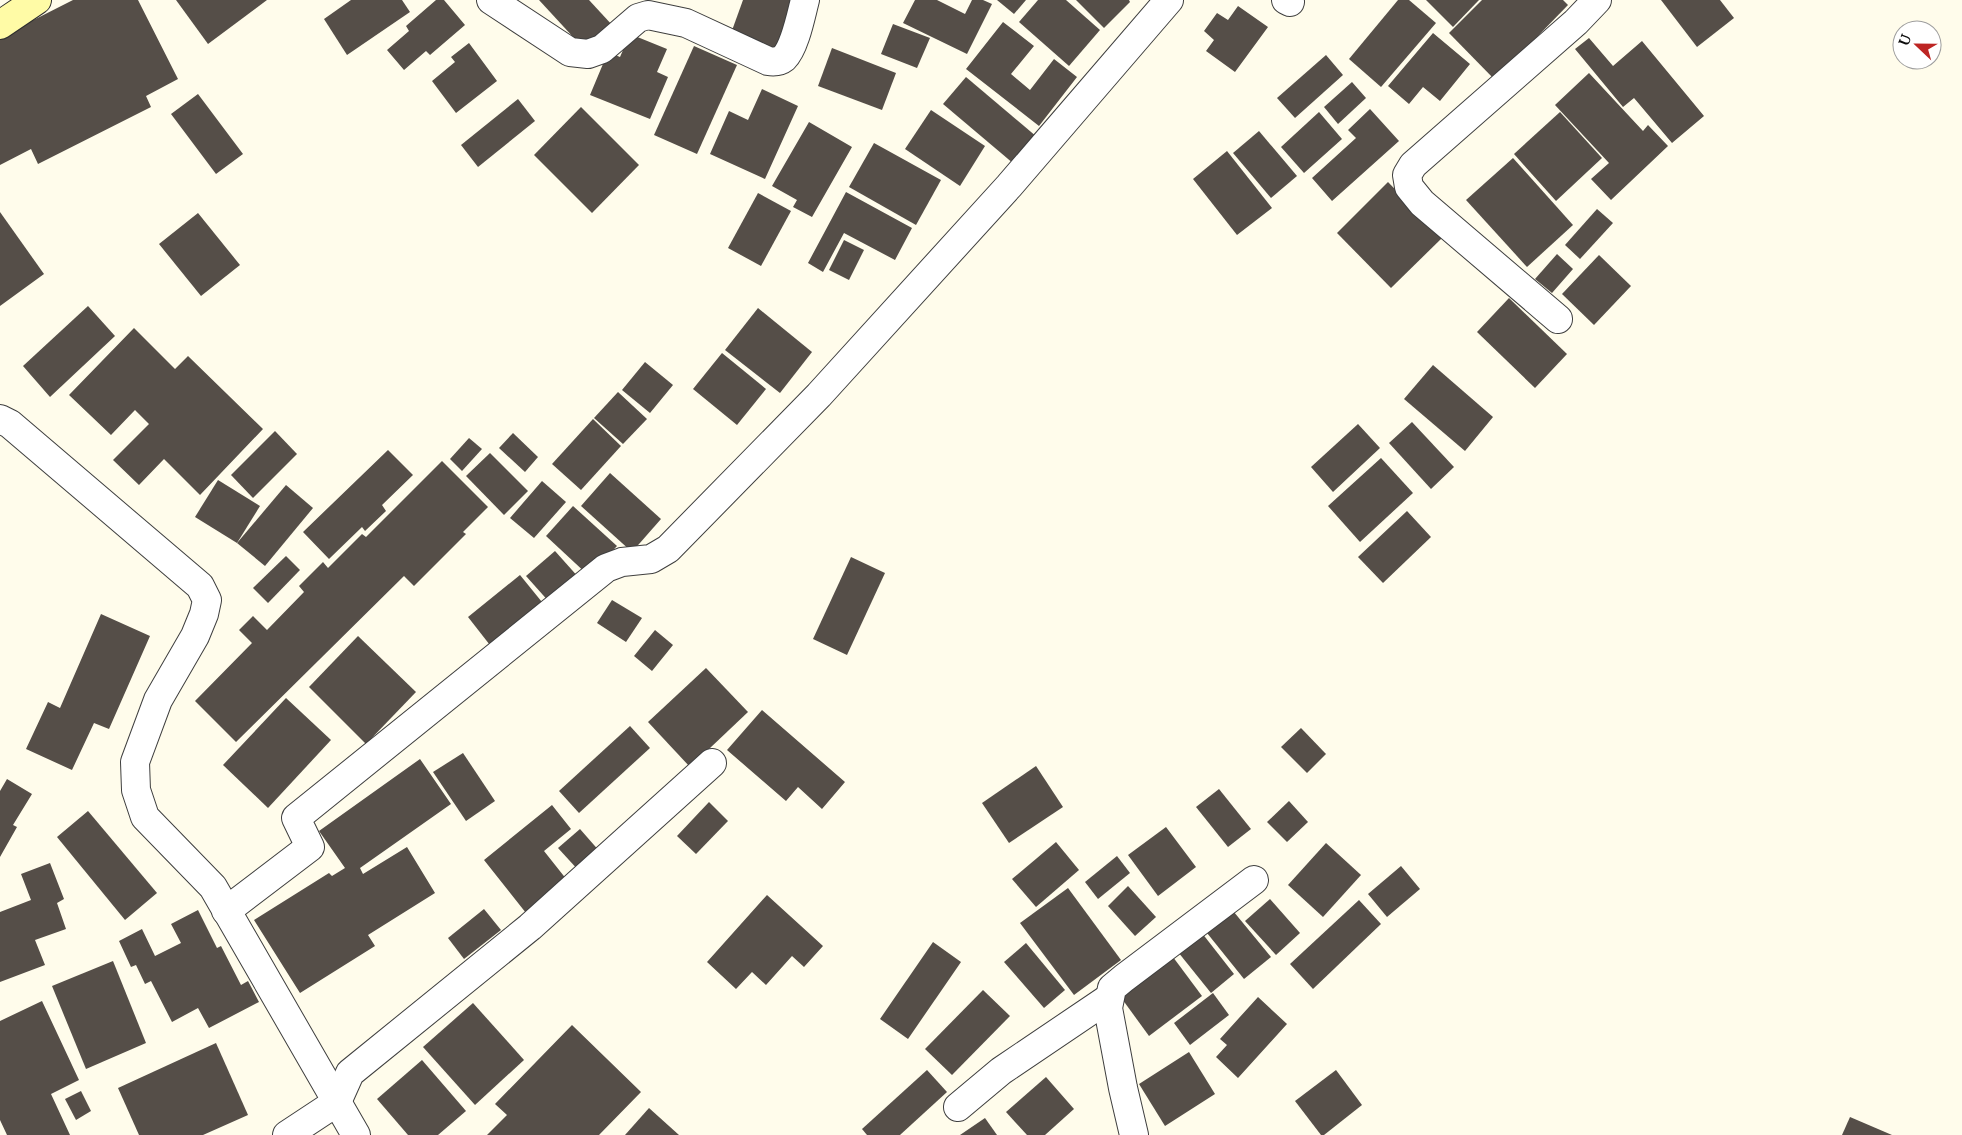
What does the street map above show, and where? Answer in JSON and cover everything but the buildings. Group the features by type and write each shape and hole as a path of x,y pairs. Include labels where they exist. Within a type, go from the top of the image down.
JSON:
{"street":[{"path":"0,25 37,0"},
{"path":"491,0 570,52 588,54 602,49 638,18 648,15 686,23 768,61 777,62 784,58 788,52 805,0"},
{"path":"226,911 310,847 296,818 606,568 622,562 651,559 668,549 826,388 1009,186 1169,0"},
{"path":"1558,319 1422,203 1409,187 1407,175 1413,165 1576,22 1597,0"},
{"path":"0,418 10,424 200,586 207,600 204,614 195,636 158,700 135,762 136,790 145,817 213,887 356,1135"},
{"path":"287,1135 337,1102 350,1073 530,927 712,763"},
{"path":"1134,1135 1122,1088 1108,1008 1112,988 1254,880"},
{"path":"958,1107 1001,1071 1109,998"}]}
